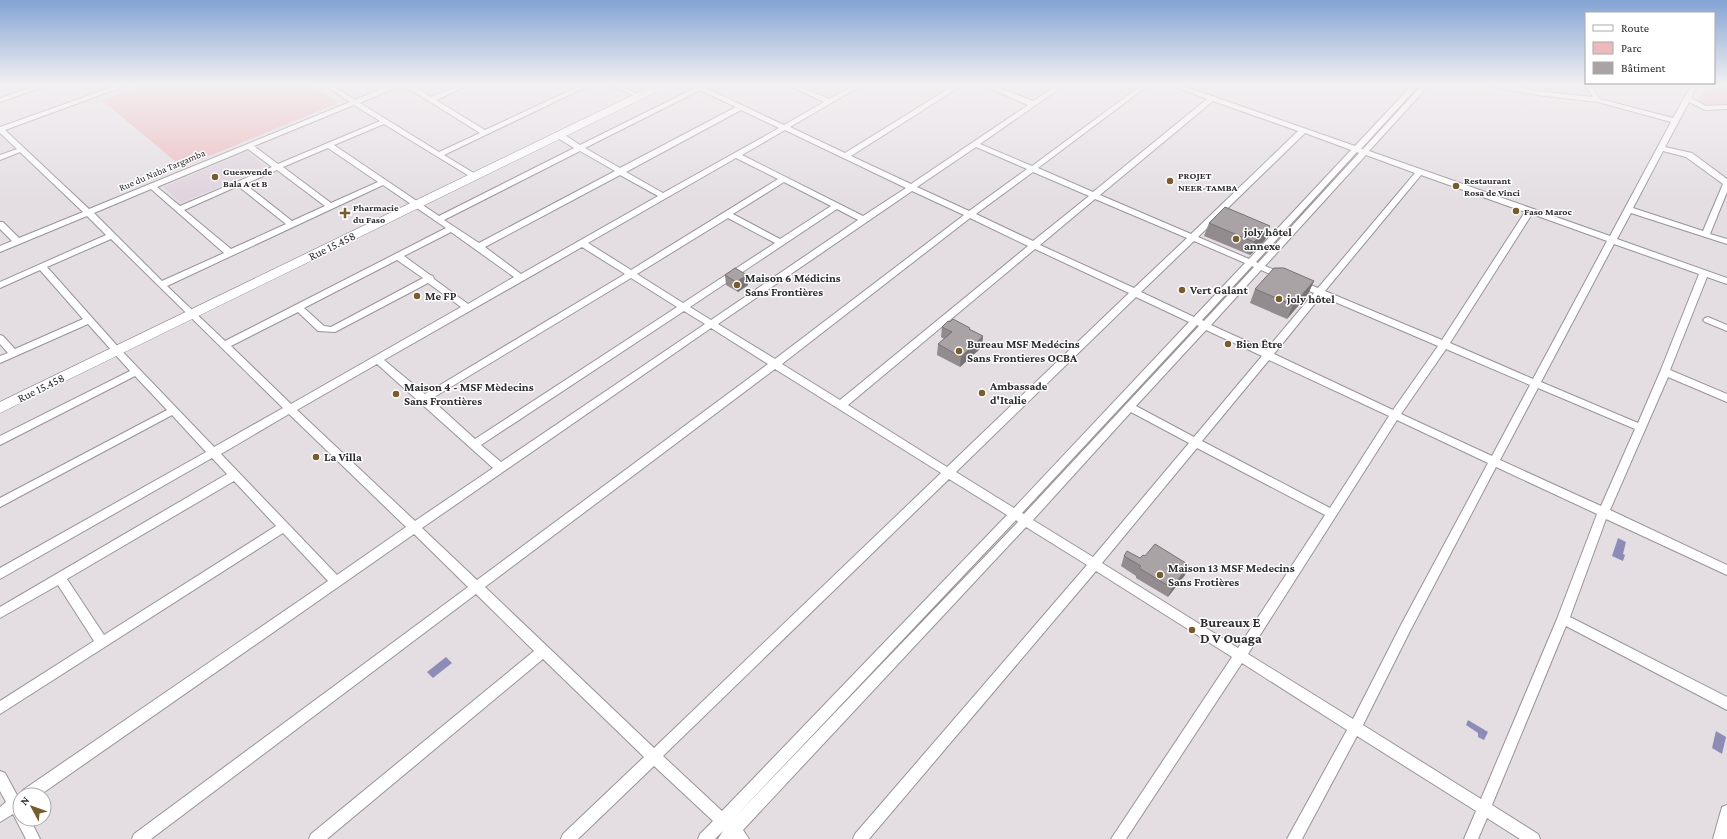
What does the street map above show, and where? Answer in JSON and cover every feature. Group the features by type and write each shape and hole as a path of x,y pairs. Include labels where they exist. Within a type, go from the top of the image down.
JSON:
{"main road":[{"name":"Rue 15.458","path":"0,408 583,123"}],"street":[{"path":"17,123 0,129 89,212 224,346 544,650 654,757 742,839"},
{"name":"Rue du Naba Targamba","path":"0,249 304,123"},
{"path":"179,209 380,123"},
{"path":"388,123 474,177"},
{"path":"469,123 485,133"},
{"path":"438,155 506,123"},
{"path":"439,219 626,123"},
{"path":"479,246 710,123"},
{"path":"774,123 971,214 1200,324 1727,570"},
{"path":"0,574 213,451 291,409 792,123"},
{"path":"845,156 898,123"},
{"path":"40,787 500,468 1005,123"},
{"path":"139,839 775,364 971,214 1094,123"},
{"path":"842,406 1182,123"},
{"path":"1284,123 1727,281"},
{"path":"725,839 1025,520 1129,407 1200,324 1249,262 1385,123"},
{"path":"1294,839 1355,728 1406,627 1495,462 1673,123"},
{"path":"568,839 1134,292 1304,130"},
{"path":"559,135 618,171 663,196"},
{"path":"975,144 1192,238 1641,428"},
{"path":"329,145 479,246 521,278"},
{"path":"249,146 330,206"},
{"path":"1660,148 1689,155 1727,183 1706,235"},
{"path":"0,158 22,149"},
{"path":"705,839 1015,514 1200,324 1259,266 1359,150"},
{"path":"736,155 864,220"},
{"path":"860,839 1094,565 1420,171"},
{"path":"424,399 631,274 784,179"},
{"path":"161,285 384,182"},
{"path":"239,183 291,224"},
{"path":"152,186 230,253"},
{"path":"474,445 836,206"},
{"path":"1628,209 1727,242"},
{"path":"1118,839 1240,656 1395,415 1444,345 1530,211"},
{"path":"727,214 780,242"},
{"path":"0,224 18,242"},
{"path":"224,346 452,228"},
{"path":"0,285 112,236"},
{"path":"582,243 1533,839"},
{"path":"398,256 430,278 468,308"},
{"path":"42,267 88,320 336,582"},
{"path":"1471,839 1563,619 1603,513 1665,372 1704,273"},
{"path":"298,307 321,329 332,330 430,278"},
{"path":"0,360 88,320"},
{"path":"1708,320 1727,328"},
{"path":"0,338 14,354"},
{"path":"377,359 424,399 500,468"},
{"path":"0,441 137,371"},
{"path":"1665,372 1727,398"},
{"path":"1129,407 1332,514"},
{"path":"0,503 174,410"},
{"path":"0,613 235,475"},
{"path":"0,708 283,527"},
{"path":"60,578 102,643"},
{"path":"1563,619 1727,704"},
{"path":"316,839 544,650"},
{"path":"0,778 12,797"},
{"path":"0,814 12,809"},
{"path":"1720,839 1727,812"},
{"path":"27,827 34,839"}],"shaded area":[{"name":"Gueswende Bala A et B","path":"247,152 267,167 181,203 163,187"}],"green space":[{"path":"130,123 289,123 182,167"}],"water":[{"path":"1618,538 1626,542 1623,561 1612,556"},
{"path":"446,657 452,663 433,678 427,672"},
{"path":"1468,720 1488,732 1484,740 1478,737 1478,733 1466,725"},
{"path":"1716,731 1726,737 1722,754 1712,748"}],"building":[{"path":"1225,207 1270,226 1254,242 1209,223"},
{"path":"735,268 747,275 736,282 725,275"},
{"path":"1274,268 1284,268 1314,281 1293,305 1255,289"},
{"path":"953,319 983,336 961,357 938,344 952,332 942,327 948,321 950,322"},
{"path":"1155,544 1189,565 1172,588 1139,568 1141,566 1124,556 1127,551 1140,558 1143,555 1145,556"}],"place":[{"name":"Gueswende Bala A et B","path":"215,177"},
{"name":"PROJET NEER-TAMBA","path":"1170,181"},
{"name":"Restaurant Rosa de Vinci","path":"1456,186"},
{"name":"Faso Maroc","path":"1516,211"},
{"name":"Pharmacie du Faso","path":"345,213"},
{"name":"joly hôtel annexe","path":"1236,239"},
{"name":"Maison 6 Médicins Sans Frontières","path":"737,285"},
{"name":"Vert Galant","path":"1182,290"},
{"name":"Me FP","path":"417,296"},
{"name":"joly hôtel","path":"1279,299"},
{"name":"Bien Être","path":"1228,344"},
{"name":"Bureau MSF Medécins Sans Frontieres OCBA","path":"959,351"},
{"name":"Ambassade d'Italie","path":"982,393"},
{"name":"Maison 4 - MSF Mèdecins Sans Frontières","path":"396,394"},
{"name":"La Villa","path":"316,457"},
{"name":"Maison 13 MSF Medecins Sans Frotières","path":"1160,575"},
{"name":"Bureaux E D V Ouaga","path":"1192,630"}]}
